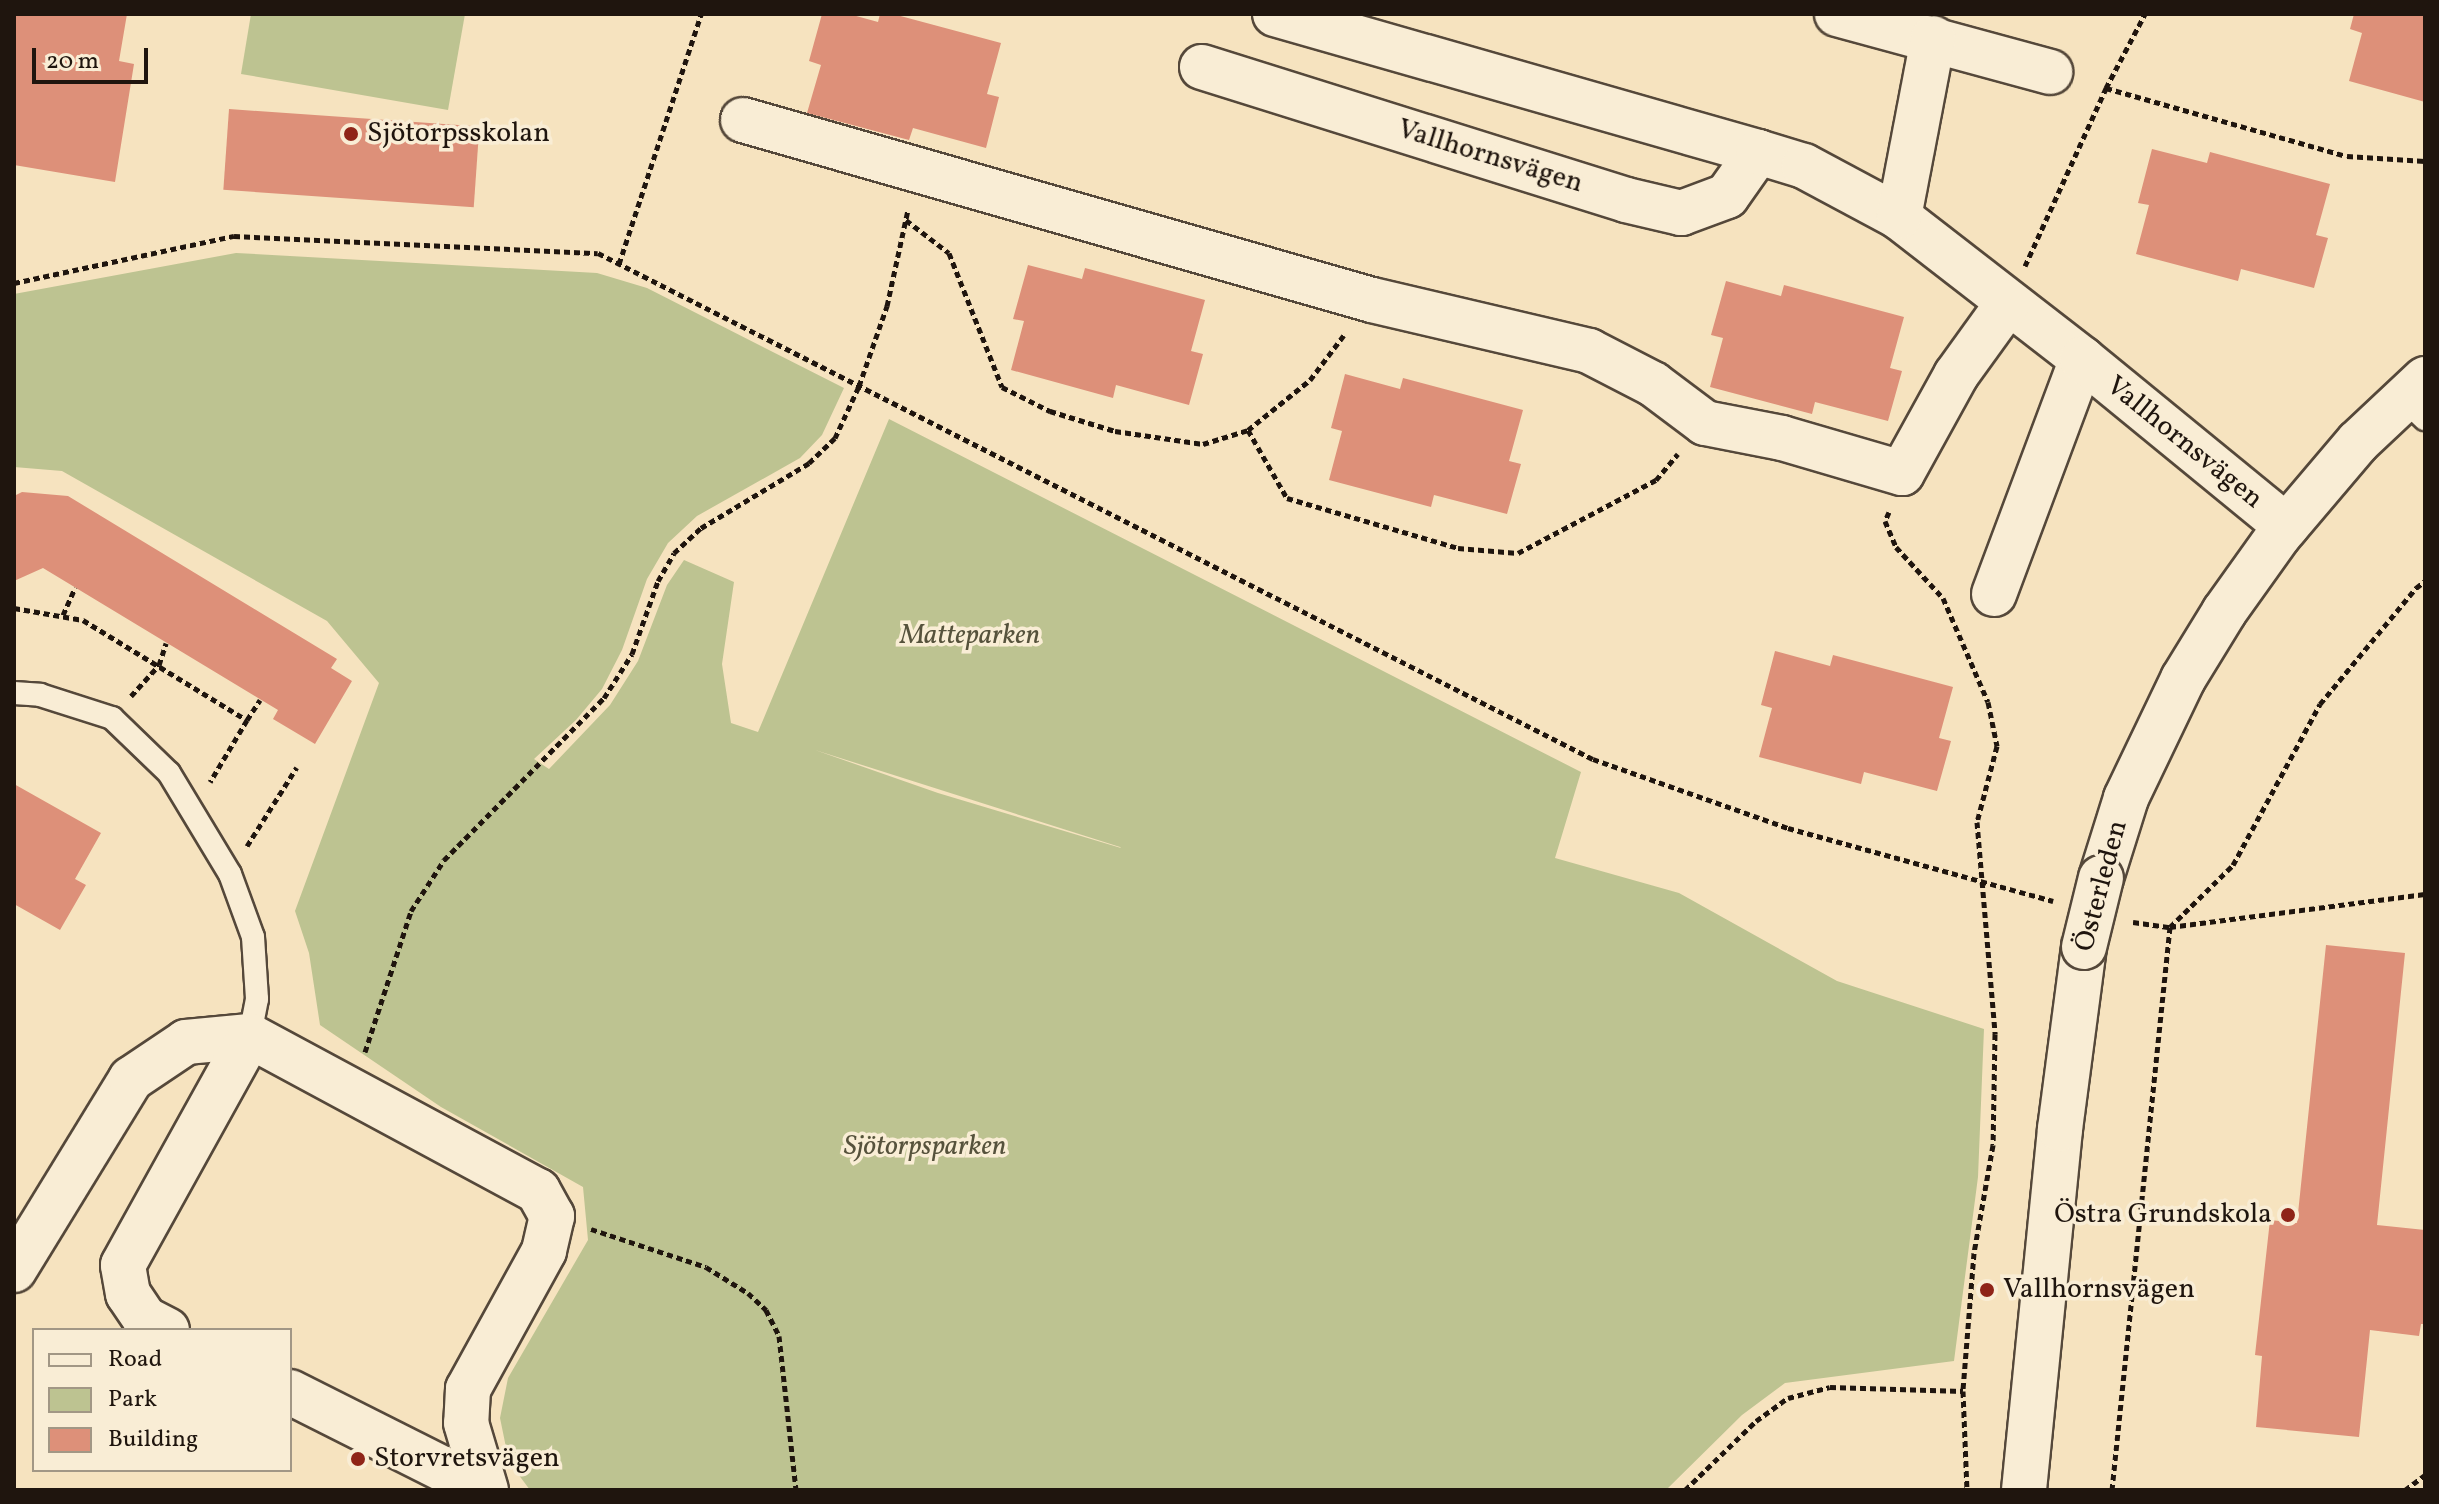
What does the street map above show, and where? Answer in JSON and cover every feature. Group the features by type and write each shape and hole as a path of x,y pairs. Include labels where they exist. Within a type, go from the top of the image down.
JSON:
{"street":[{"name":"Vallhornsvägen","path":"1275,14 1804,166 1899,217 2082,359 2286,526"},
{"path":"1837,14 2050,72"},
{"path":"1899,217 1933,38"},
{"name":"Vallhornsvägen","path":"1202,67 1611,195 1681,213 1727,196 1758,152"},
{"path":"743,120 1372,300 1589,351 1653,384 1705,423 1782,438 1902,473 1956,375 2008,303"},
{"name":"Vallhornsvägen","path":"1994,594 2082,359"},
{"name":"Österleden","path":"2024,1490 2060,1129 2084,947 2126,798 2183,679 2224,612 2286,526 2358,442 2418,399"},
{"path":"163,1328 145,1319 128,1294 123,1265 250,1036"},
{"path":"14,1270 131,1079 186,1042 250,1036 538,1191 552,1216 544,1251 468,1389 466,1423 486,1490"},
{"path":"292,1393 486,1490"}],"lane":[{"path":"14,693 40,695 112,718 169,773 230,874 253,937 257,999 250,1036"}],"path":[{"path":"619,264 701,14"},
{"path":"2008,303 2106,88 2145,14"},
{"path":"2106,88 2347,156 2425,161"},
{"path":"353,1091 411,911 444,860 604,698 632,654 658,581 674,553 701,528 809,463 835,438 859,386 887,306 917,170"},
{"path":"906,220 949,253 1002,387 1050,411 1115,431 1203,444 1248,430 1310,380 1372,300"},
{"path":"14,283 234,236 598,253 1593,759 1788,828 2046,899"},
{"path":"1248,430 1287,498 1458,548 1518,553 1656,480 1705,423"},
{"path":"1902,473 1885,521 1896,547 1943,598 1988,702 1997,746 1977,822 1979,881 1995,1034 1993,1145 1974,1253 1963,1391 1967,1490"},
{"path":"2112,1490 2170,927 2233,865 2320,704 2425,581"},
{"path":"63,615 75,588"},
{"path":"14,608 83,620 247,720"},
{"path":"112,718 159,665 166,643"},
{"path":"193,810 260,700"},
{"path":"230,874 297,767"},
{"path":"2141,924 2170,927 2425,894"},
{"path":"552,1216 706,1267 748,1293 766,1310 779,1336 796,1490"},
{"path":"1685,1490 1756,1421 1788,1398 1830,1387 1963,1391"},
{"path":"2405,1490 2425,1475"}],"green space":[{"path":"251,14 465,14 448,110 241,74"},
{"name":"Sjötorpsparken","path":"236,253 597,273 647,288 844,388 822,435 800,458 697,516 668,543 647,579 622,650 602,689 576,720 534,759 549,769 610,705 638,661 667,585 684,560 734,582 722,664 731,723 758,732 889,419 1581,772 1555,858 1679,893 1837,981 1984,1029 1978,1177 1954,1361 1785,1383 1742,1415 1666,1490 530,1490 509,1462 500,1418 508,1378 588,1240 583,1187 441,1107 320,1025 309,953 295,911 379,683 327,621 62,471 14,467 14,294","holes":["815,750 1120,847 938,793"]}],"building":[{"path":"14,14 127,14 119,61 134,64 115,182 14,165"},
{"path":"822,14 849,14 878,22 880,14 893,14 1001,43 987,94 999,97 986,148 913,128 909,140 807,113 821,65 809,61"},
{"path":"2354,14 2425,14 2425,102 2349,81 2362,33 2350,29"},
{"path":"229,109 479,127 474,207 223,190"},
{"path":"2152,149 2207,163 2210,152 2330,184 2316,235 2328,238 2314,288 2241,269 2238,281 2136,254 2149,205 2138,203"},
{"path":"1028,265 1082,279 1085,268 1205,300 1191,351 1203,354 1189,405 1116,385 1113,398 1011,370 1024,321 1013,319"},
{"path":"1726,281 1781,296 1784,285 1904,317 1890,368 1902,371 1888,421 1815,402 1812,414 1710,387 1723,338 1711,335"},
{"path":"1345,374 1400,389 1403,378 1523,410 1509,461 1521,464 1507,514 1434,495 1431,507 1329,480 1342,431 1331,428"},
{"path":"22,492 68,496 337,659 331,668 352,681 315,744 273,719 278,710 43,568 14,581 14,496"},
{"path":"1775,651 1830,666 1833,655 1953,687 1939,738 1951,741 1937,791 1864,772 1861,784 1759,757 1772,708 1761,705"},
{"path":"14,784 101,833 75,879 86,885 60,930 14,904"},
{"name":"Östra Grundskola","path":"2326,945 2405,953 2377,1225 2425,1230 2425,1324 2421,1324 2419,1336 2370,1330 2359,1437 2256,1427 2262,1356 2255,1355 2270,1220 2297,1223"}],"place":[{"name":"Sjötorpsskolan","path":"351,134"},
{"name":"Östra Grundskola","path":"2288,1215"},
{"name":"Vallhornsvägen","path":"1987,1290"},
{"name":"Storvretsvägen","path":"358,1459"}],"park label":[{"name":"Matteparken","path":"970,636"}]}
